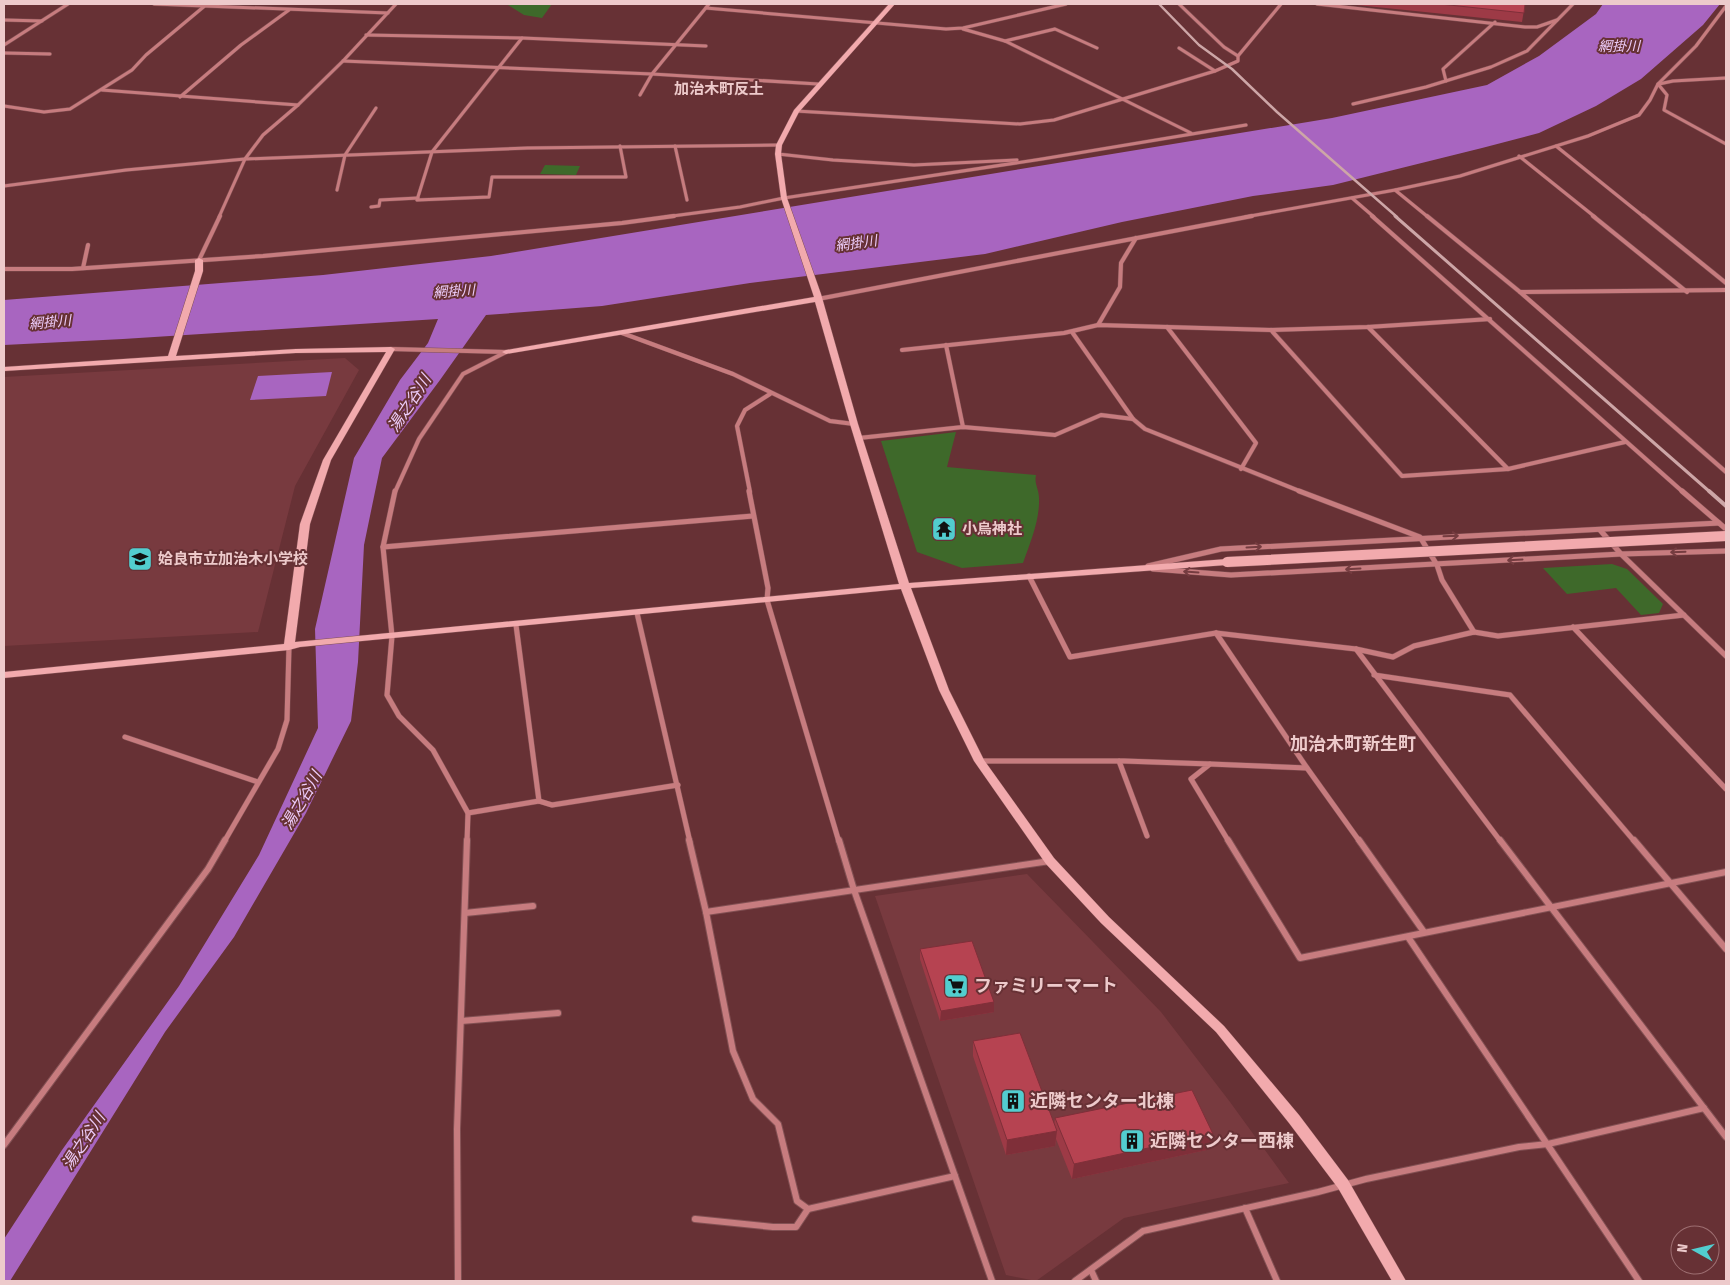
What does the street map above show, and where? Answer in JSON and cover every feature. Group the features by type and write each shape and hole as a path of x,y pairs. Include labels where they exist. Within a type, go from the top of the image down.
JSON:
{"street":[{"path":"4,46 19,34 43,22 68,4"},
{"path":"154,4 388,13"},
{"path":"171,359 199,271 199,260 245,159 263,135 298,105 343,61 396,4"},
{"path":"640,96 652,74 708,4"},
{"path":"892,4 818,84 796,111 778,145 778,154 784,200 817,297 854,424 905,586 944,690 979,761 1050,861 1105,920 1220,1029 1294,1119 1343,1184 1399,1281"},
{"path":"706,8 946,29 963,28 1066,4"},
{"path":"1179,4 1224,47 1238,56"},
{"path":"796,111 1020,124 1054,120 1215,71 1238,61 1238,56 1280,4"},
{"path":"1317,4 1495,22 1525,27 1537,27 1560,19"},
{"path":"1353,104 1446,81 1491,67 1527,51 1573,4"},
{"path":"4,106 44,112 70,110 132,70 146,55 206,5"},
{"path":"4,369 296,351 410,349 506,352 622,333 1395,190 1460,176 1588,136 1639,114 1650,100 1658,84 1696,46 1726,6"},
{"path":"180,97 241,45 289,10"},
{"path":"4,20 43,22"},
{"path":"1446,81 1443,69 1495,22"},
{"path":"963,28 1004,41 1192,133"},
{"path":"1004,41 1055,29 1097,48"},
{"path":"366,35 522,38 706,46"},
{"path":"418,198 432,152 522,38"},
{"path":"1179,48 1215,71"},
{"path":"4,53 50,54"},
{"path":"343,61 652,74 818,84"},
{"path":"1658,84 1673,81 1726,78"},
{"path":"1658,84 1667,95 1664,110 1726,144"},
{"path":"102,90 298,105"},
{"path":"337,190 345,156 376,108"},
{"path":"4,270 83,268 199,260 622,223 740,207 1246,125"},
{"path":"4,186 126,170 245,159 620,146 778,145"},
{"path":"371,207 378,206 380,200 489,197 492,177 626,177 620,146"},
{"path":"675,146 688,200"},
{"path":"1556,146 1726,283"},
{"path":"778,154 833,160 914,164 1042,159"},
{"path":"1519,156 1687,292"},
{"path":"1395,190 1520,292 1726,472"},
{"path":"1352,198 1490,319 1625,442 1726,529"},
{"path":"1098,325 1120,287 1121,263 1136,238"},
{"path":"83,268 88,245"},
{"path":"1520,292 1687,292 1726,290"},
{"path":"902,350 1072,332 1098,325 1271,330 1368,327 1490,319"},
{"path":"1167,327 1256,443 1241,469"},
{"path":"1368,327 1508,469"},
{"path":"1271,330 1402,476 1508,469 1625,442"},
{"path":"1072,332 1133,419 1144,429 1241,469 1420,537 1437,565 1442,580 1474,632"},
{"path":"622,333 733,374 770,394 830,421 854,424"},
{"path":"946,345 963,427"},
{"path":"4,1145 208,869 278,749 287,720 289,647 305,524 327,460 391,349"},
{"path":"458,1281 457,1129 468,813 433,750 399,716 387,695 392,636 383,547 394,494 419,439 463,374 506,352"},
{"path":"770,394 745,410 736,426 768,588 767,600 854,890 992,1281"},
{"path":"859,438 963,427 1055,435 1101,416 1133,419"},
{"path":"383,547 753,516"},
{"path":"1138,568 1221,549 1420,537 1600,530 1719,522"},
{"path":"1600,530 1621,554 1726,656"},
{"path":"4,675 289,647 300,644 905,586 1227,562 1726,536"},
{"path":"1138,568 1230,575 1621,554 1726,551"},
{"path":"1029,576 1070,657 1216,633 1356,649 1393,657 1414,646 1474,632 1498,636 1684,615"},
{"path":"637,613 706,912 733,1051 753,1099 778,1124 797,1201 808,1209"},
{"path":"516,624 539,801"},
{"path":"1573,627 1726,789"},
{"path":"1216,633 1306,768 1424,932"},
{"path":"1356,649 1726,1137"},
{"path":"1374,675 1510,696 1726,949"},
{"path":"125,737 258,782"},
{"path":"979,761 1119,761 1306,768"},
{"path":"1119,761 1147,836"},
{"path":"1210,764 1191,779 1300,958 1726,872"},
{"path":"468,813 539,801 552,804 678,785"},
{"path":"706,912 1050,861"},
{"path":"465,913 533,906"},
{"path":"1408,937 1639,1281"},
{"path":"461,1021 558,1013"},
{"path":"1075,1281 1143,1231 1343,1184 1519,1147 1548,1144 1704,1108"},
{"path":"695,1219 773,1227 796,1227 808,1209 955,1176"},
{"path":"1245,1208 1277,1281"},
{"path":"1091,1270 1096,1281"}],"shaded area":[{"name":"姶良市立加治木小学校","path":"345,358 359,370 295,486 258,632 4,646 4,377"},
{"path":"1027,874 1161,1012 1289,1183 1124,1218 1036,1281 1006,1275 875,896"}],"green space":[{"path":"497,4 552,4 542,18 524,15 508,5"},
{"path":"545,165 580,166 576,175 540,174"},
{"path":"956,432 947,467 1036,475 1039,498 1038,515 1023,563 962,568 917,552 881,441"},
{"path":"1612,564 1627,569 1663,604 1659,613 1641,615 1616,588 1567,594 1543,568"}],"water":[{"name":"網掛川","path":"1603,4 1720,4 1703,25 1641,79 1596,106 1539,133 1482,148 1333,185 1253,196 1122,222 985,254 750,283 602,306 486,315 382,458 364,545 358,662 351,721 306,813 234,937 165,1032 10,1281 4,1281 4,1239 62,1150 179,986 259,855 318,728 315,629 354,458 400,380 428,343 438,319 4,345 4,300 323,275 491,256 1332,118 1487,85 1539,56 1596,14"},
{"path":"332,372 326,396 250,400 258,376"}],"building":[{"path":"1440,4 1525,4 1524,13"},
{"name":"ファミリーマート","path":"972,941 994,1002 941,1011 920,949"},
{"name":"近隣センター北棟","path":"1020,1033 1057,1131 1007,1140 973,1041"},
{"name":"近隣センター西棟","path":"1192,1090 1213,1134 1074,1164 1055,1118"}],"railway":[{"path":"1159,4 1199,45 1232,69 1277,112 1397,217"},
{"path":"1395,216 1710,492"},
{"path":"1709,491 1726,506"}],"place":[{"name":"小烏神社","path":"944,529"},
{"name":"姶良市立加治木小学校","path":"140,559"},
{"name":"ファミリーマート","path":"956,986"},
{"name":"近隣センター北棟","path":"1013,1101"},
{"name":"近隣センター西棟","path":"1132,1141"}],"district":[{"name":"加治木町反土","path":"719,89"},
{"name":"加治木町新生町","path":"1353,744"}],"water label":[{"name":"湯之谷川","path":"409,403"},
{"name":"湯之谷川","path":"301,800"},
{"name":"湯之谷川","path":"83,1141"}]}
